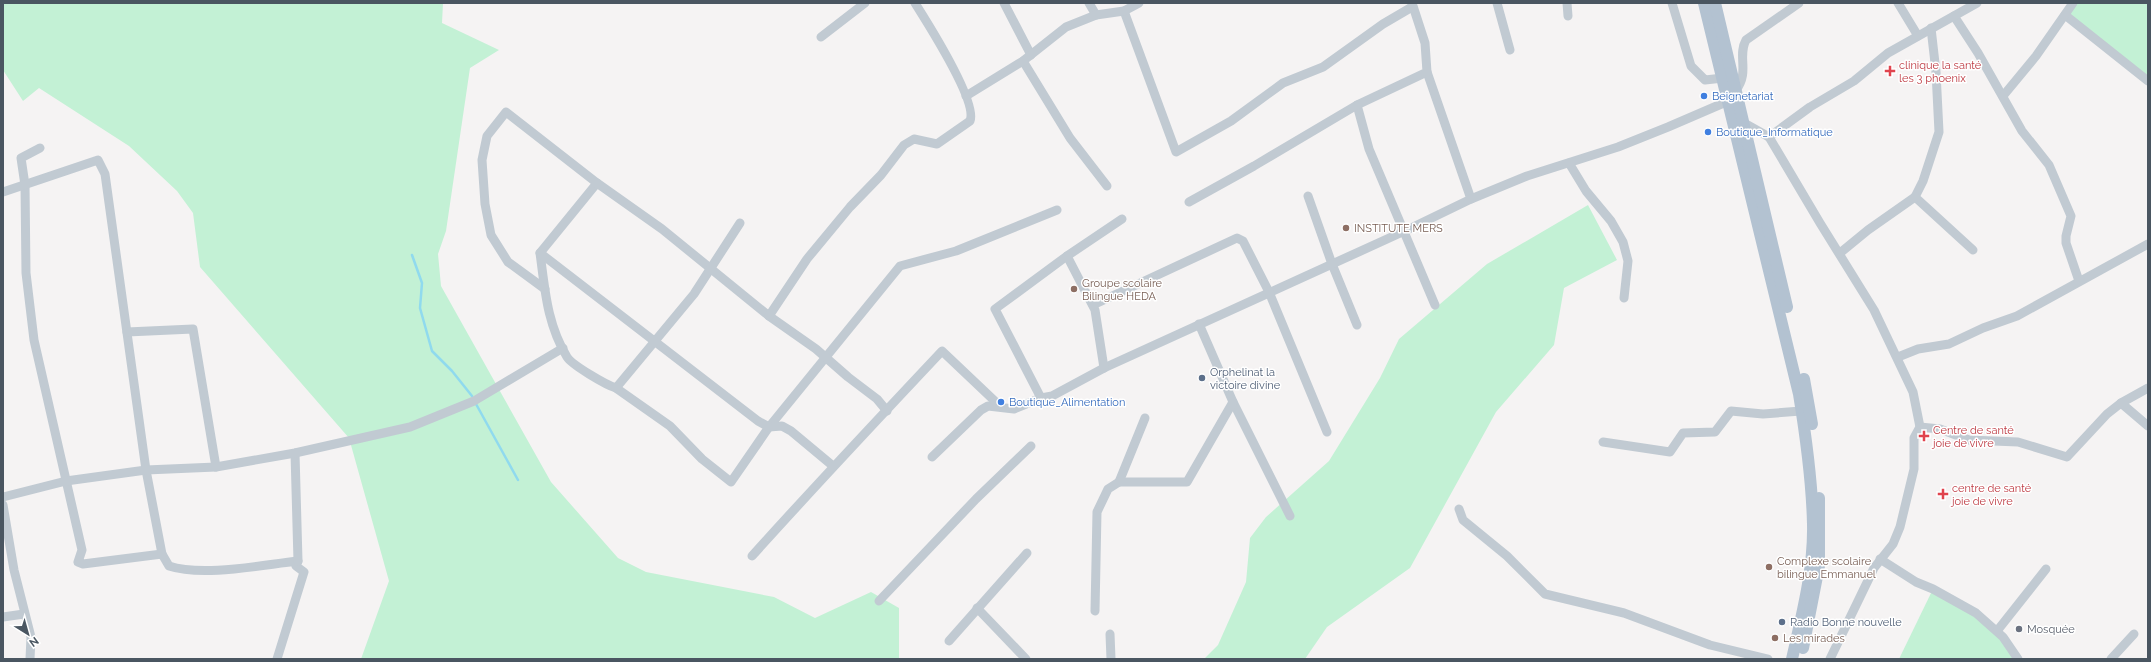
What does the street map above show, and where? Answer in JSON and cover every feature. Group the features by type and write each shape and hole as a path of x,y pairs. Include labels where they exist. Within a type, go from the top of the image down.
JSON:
{"main road":[{"path":"1704,3 1723,78 1734,96 1744,123 1808,398 1816,451 1821,518 1819,566 1800,659"},
{"path":"1715,3 1802,411 1809,454 1813,525 1810,574 1792,659"}],"street":[{"path":"821,37 865,3"},
{"path":"769,316 807,259 850,207 881,175 904,145 914,139 937,144 970,122 972,114 958,78 915,3"},
{"path":"1004,3 1027,58 1070,138 1107,186"},
{"path":"1089,3 1096,15"},
{"path":"966,96 1027,58 1066,26 1096,15 1124,11 1139,3"},
{"path":"1498,3 1510,50"},
{"path":"1567,3 1568,16"},
{"path":"1672,3 1691,66 1705,80 1723,78"},
{"path":"932,457 981,410 988,406 1000,406 1014,409 1041,398 1052,396 1104,368 1403,232 1470,199 1527,176 1569,163 1668,128 1734,96 1743,81 1743,52 1746,40 1798,3"},
{"path":"1898,3 1918,36"},
{"path":"1769,137 1810,107 1854,81 1888,53 1977,3"},
{"path":"2003,96 2028,67 2073,3"},
{"path":"1124,11 1176,152 1231,121 1283,84 1322,67 1412,5 1425,43 1427,72 1470,199"},
{"path":"2065,15 2148,81"},
{"path":"1954,16 2003,96 2022,131 2050,165 2070,212 2066,243 2079,281"},
{"path":"1840,253 1868,230 1915,197 1923,181 1939,132 1936,72 1931,28"},
{"path":"1189,202 1254,166 1357,105 1427,72"},
{"path":"1357,105 1367,144 1435,305"},
{"path":"545,289 508,262 491,235 485,204 482,160 487,136 506,112 597,183 643,215 769,316 825,357 877,399 887,411"},
{"path":"1744,123 1769,137 1874,310 1898,357 1913,392 1920,427 1914,438 1914,469 1905,511 1893,544 1887,553 1880,559 1830,659"},
{"path":"40,148 20,158 25,185 26,273 34,340 82,550 78,562 83,564 162,554"},
{"path":"3,192 98,160 105,174 146,470 162,554 169,566 182,571 214,570 298,561"},
{"path":"1569,163 1586,191 1611,221 1623,242 1628,261 1624,298"},
{"path":"597,183 540,253 548,314 563,348 568,358 608,385 616,388 670,426 702,459 731,482 769,427 900,266 956,251 1057,210"},
{"path":"1308,196 1332,264 1357,325"},
{"path":"1915,197 1973,250"},
{"path":"1041,398 995,309 1067,256 1122,219"},
{"path":"616,388 656,343 711,270 740,223"},
{"path":"1093,305 1237,238 1243,241 1269,292 1327,432"},
{"path":"1898,357 1918,349 1949,344 1983,328 2017,316 2148,244"},
{"path":"540,253 708,385 758,421 769,427 782,426 791,431 833,466"},
{"path":"1067,256 1093,305 1104,368"},
{"path":"1199,324 1233,402 1290,516"},
{"path":"127,332 193,329 216,467"},
{"path":"3,497 66,481 146,470 216,467 295,453 410,427 474,401 563,348"},
{"path":"752,556 833,466 887,411 942,351 1000,406"},
{"path":"1920,427 1940,429 1969,440 2018,442 2067,457 2107,414 2121,403 2148,388"},
{"path":"1095,611 1097,512 1108,489 1119,482 1187,482 1233,402"},
{"path":"2121,403 2148,426"},
{"path":"1602,442 1670,452 1683,433 1715,432 1731,412 1764,414 1802,411"},
{"path":"1119,482 1145,418"},
{"path":"878,601 976,499 1031,446"},
{"path":"277,659 304,572 296,566 298,561 295,453"},
{"path":"3,505 14,570 31,637 30,659"},
{"path":"1459,509 1463,520 1507,556 1546,594 1624,613 1710,645 1768,659"},
{"path":"950,641 977,608 1027,553"},
{"path":"1880,559 1916,582 1933,589 1976,613 1997,631 2018,659"},
{"path":"1997,631 2046,569"},
{"path":"977,608 1026,659"},
{"path":"3,617 24,614"},
{"path":"1110,634 1111,659"},
{"path":"2111,659 2134,634"}],"green space":[{"path":"3,3 443,3 442,23 499,50 470,68 446,231 438,254 441,286 551,482 618,558 646,572 774,597 815,618 871,592 899,608 899,659 361,659 389,581 349,438 200,267 193,213 177,191 129,146 39,88 23,101 3,70"},
{"path":"2073,3 2148,3 2148,81 2065,15"},
{"path":"1588,205 1617,260 1564,288 1554,345 1496,412 1410,568 1327,627 1305,659 1204,659 1218,645 1246,582 1250,538 1266,517 1329,461 1380,378 1399,339 1487,264"},
{"path":"1933,589 1976,613 2018,659 1899,659"}],"waterway":[{"path":"412,255 422,283 420,308 432,351 452,371 472,396"},
{"path":"476,404 518,480"}],"place":[{"name":"clinique la santé les 3 phoenix","path":"1890,71"},
{"name":"Beignetariat","path":"1704,96"},
{"name":"Boutique_Informatique","path":"1708,132"},
{"name":"INSTITUTE MERS","path":"1346,228"},
{"name":"Groupe scolaire Bilingue HEDA","path":"1074,289"},
{"name":"Orphelinat la victoire divine","path":"1202,378"},
{"name":"Boutique_Alimentation","path":"1001,402"},
{"name":"Centre de santé joie de vivre","path":"1924,436"},
{"name":"centre de santé joie de vivre","path":"1943,494"},
{"name":"Complexe scolaire bilingue Emmanuel","path":"1769,567"},
{"name":"Radio Bonne nouvelle","path":"1782,622"},
{"name":"Mosquée","path":"2019,629"},
{"name":"Les mirades","path":"1775,638"}]}
